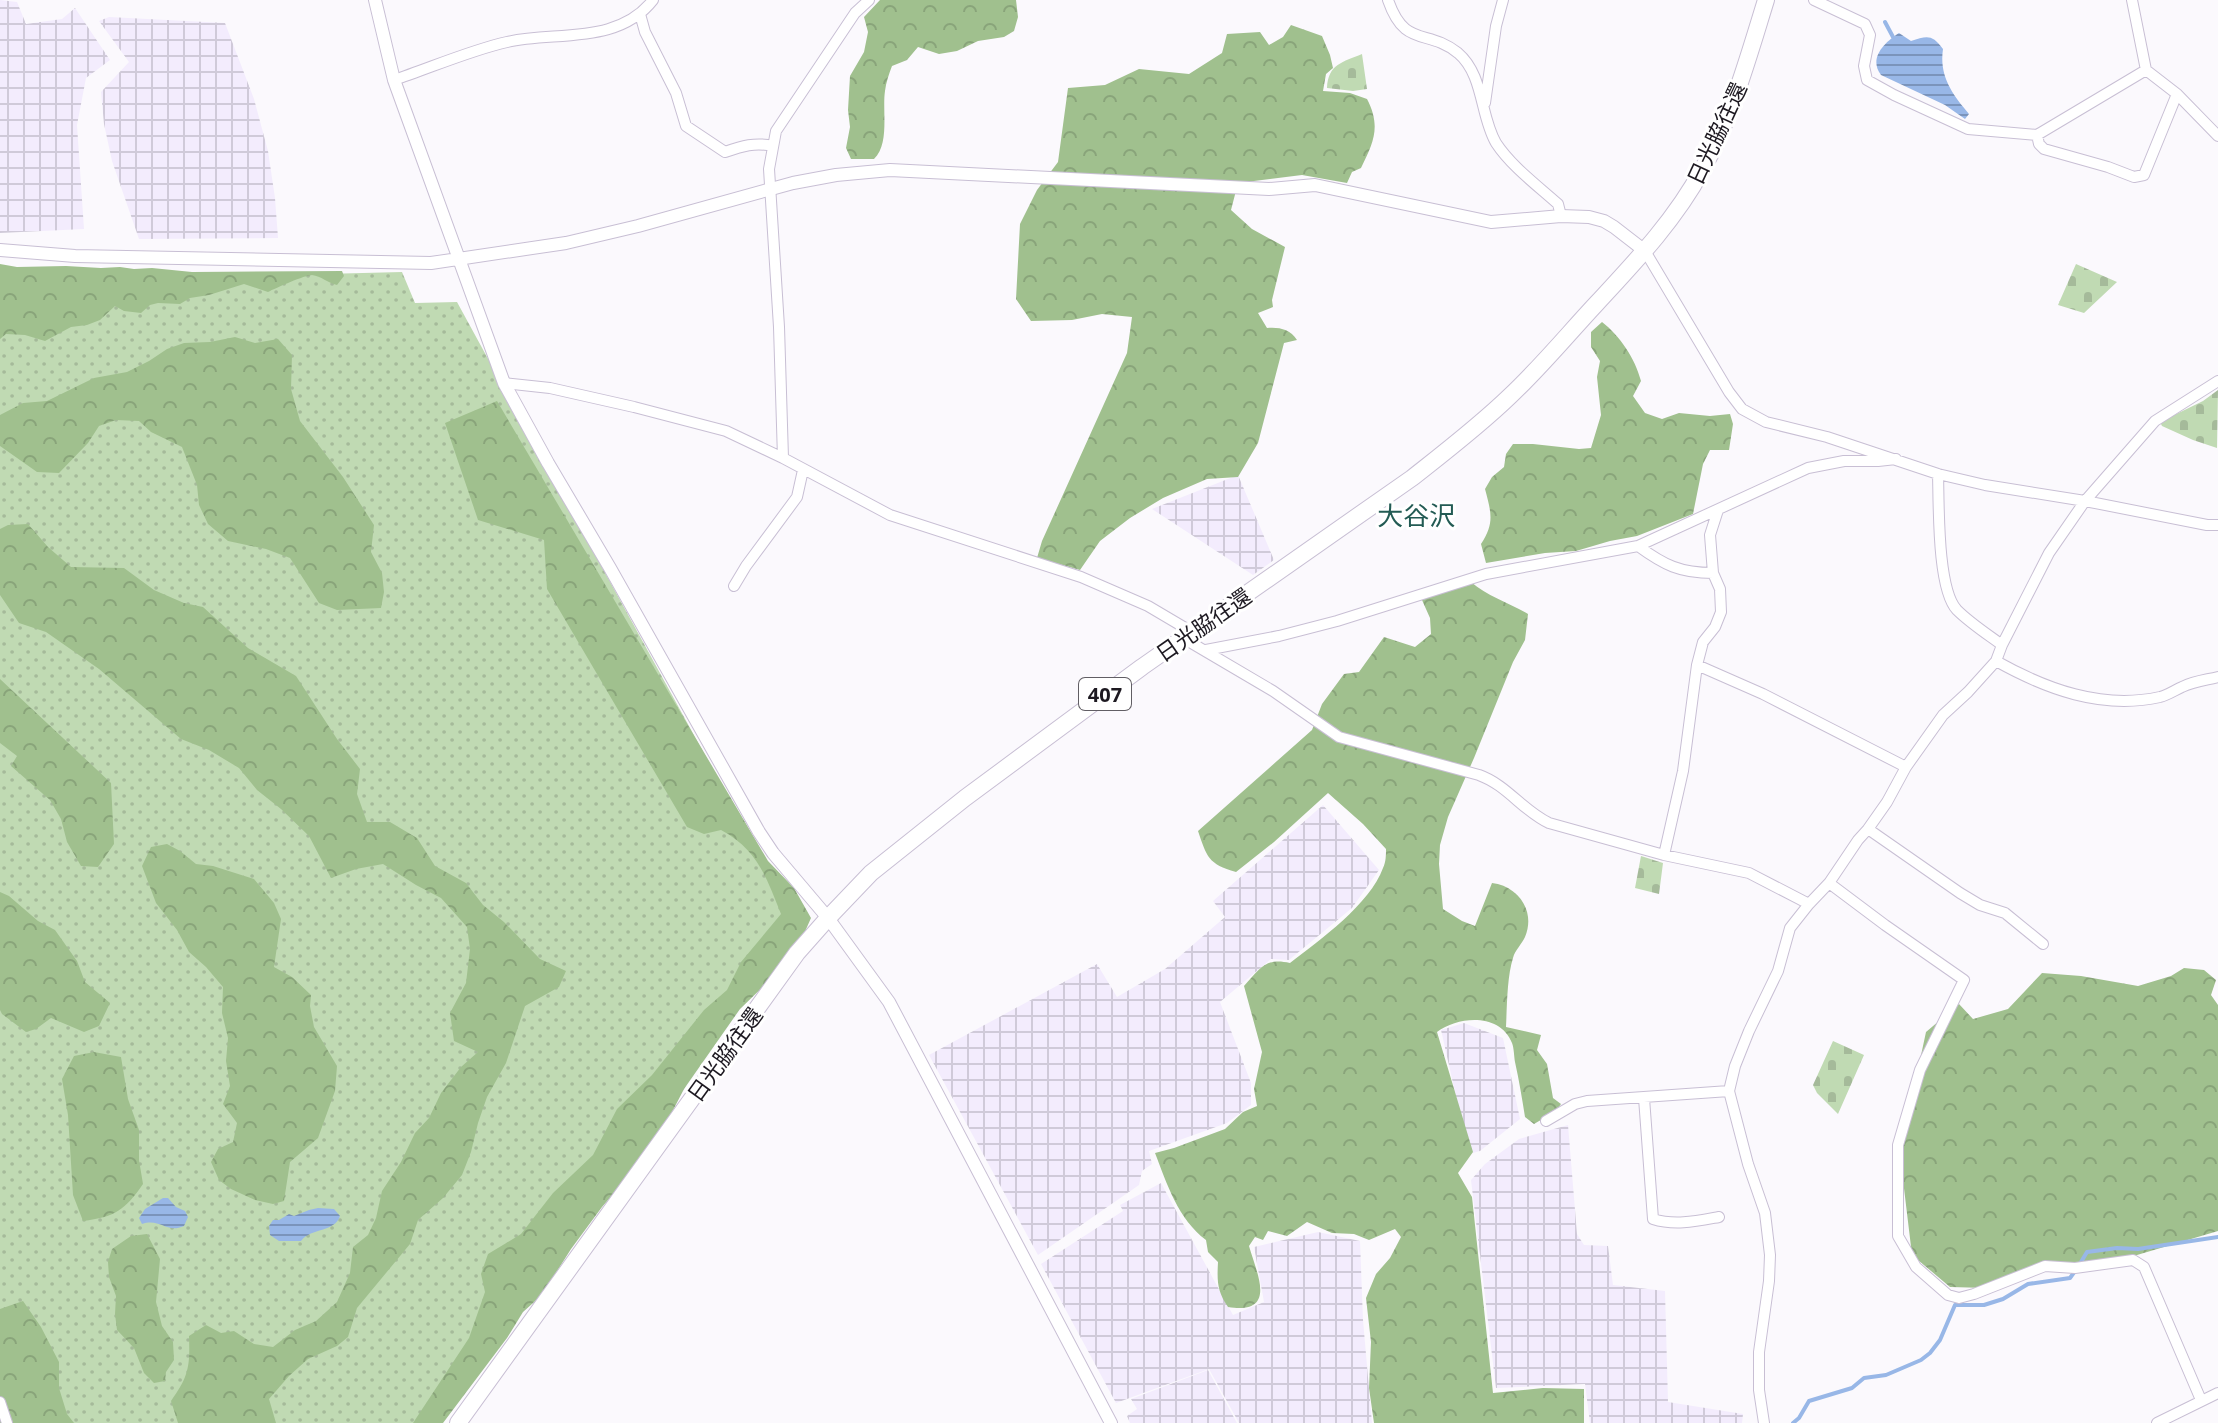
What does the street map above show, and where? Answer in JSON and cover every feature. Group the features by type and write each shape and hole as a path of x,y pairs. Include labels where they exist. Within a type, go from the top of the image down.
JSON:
{"highway":[{"name":"日光脇往還","path":"458,1423 797,953 871,873 1066,722 1412,478 1511,395 1645,251 1681,205 1716,143 1744,71 1766,0"}],"street":[{"path":"375,0 394,80 504,383 759,832 828,918 889,1002 1111,1423"},
{"path":"852,0 855,13"},
{"path":"783,458 779,327 769,189 773,146 776,131 855,13 869,0"},
{"path":"1388,0 1402,27 1414,35 1439,42 1458,53 1468,65 1498,146 1558,204 1561,216"},
{"path":"1484,105 1503,0"},
{"path":"1814,0 1865,24 1870,35 1864,66 1867,80 1968,129 2037,135 2146,70"},
{"path":"2132,0 2146,70 2177,94 2218,136"},
{"path":"394,80 506,42 605,31 623,25 647,5"},
{"path":"647,5 645,32 676,93 686,126 725,152 760,143 773,146"},
{"path":"2037,135 2044,149 2134,177 2144,175 2177,94"},
{"path":"0,250 75,256 431,263 592,237 769,189 836,175 890,170 1269,189 1315,185 1491,222 1579,216 1604,221 1645,251 1729,392 1742,409 1766,422 1827,437 1938,474 1985,485 2218,525"},
{"path":"1764,1423 1759,1390 1759,1352 1770,1255 1765,1213 1748,1164 1729,1091 1749,1031 1778,971 1790,928 1829,883 1868,829 1943,715 1996,661 2049,553 2085,501 2155,421 2218,381"},
{"path":"504,383 564,391 726,431 890,515 1081,577 1148,606 1206,650 1339,737 1494,780 1536,817 1549,823 1664,855 1749,873 1809,904"},
{"path":"1206,650 1337,621 1486,574 1638,546 1808,468 1844,461 1896,459"},
{"path":"734,586 797,497 803,470"},
{"path":"1938,474 1944,578 1949,598 1955,609 2002,645"},
{"path":"1664,855 1683,771 1697,665 1703,642 1715,627 1721,612 1720,589 1713,573 1710,535 1718,510"},
{"path":"1638,546 1657,560 1680,570 1713,573"},
{"path":"1996,661 2051,687 2088,698 2123,702 2166,695 2198,681 2218,677"},
{"path":"1697,665 1777,700 1906,767"},
{"path":"1868,829 1960,893 1980,905 2005,913 2043,944"},
{"path":"1829,883 1964,980 1920,1070 1898,1145 1898,1236 1916,1267 1948,1295 1959,1298 2045,1266 2075,1268 2133,1260 2144,1267 2201,1400"},
{"path":"1546,1121 1575,1104 1587,1101 1729,1091"},
{"path":"1644,1098 1653,1219 1684,1223 1719,1217"},
{"path":"2157,1423 2218,1393"},
{"path":"0,1402 7,1423"}],"shaded area":[{"path":"0,0 17,2 26,24 62,19 75,8 110,60 86,78 77,125 84,229 0,233"},
{"path":"109,17 225,23 254,99 268,151 278,238 139,239 112,161 104,124 101,92 129,62 99,21"},
{"path":"1238,475 1274,560 1253,575 1152,509"},
{"path":"1323,805 1379,870 1352,908 1289,960 1271,959 1220,1002 1251,1083 1251,1105 1227,1123 1149,1151 1152,1164 1142,1171 1139,1185 1038,1255 929,1055 1097,964 1117,997 1165,969 1225,917 1213,901"},
{"path":"1464,1023 1503,1038 1520,1119 1480,1151 1469,1154 1441,1030"},
{"path":"1568,1125 1577,1234 1584,1245 1608,1246 1613,1285 1665,1291 1668,1402 1743,1414 1742,1423 1590,1423 1585,1384 1496,1388 1471,1180 1485,1164 1519,1139"},
{"path":"1161,1183 1233,1315 1264,1302 1254,1247 1318,1232 1360,1241 1372,1423 1239,1423 1209,1369 1116,1403 1041,1264 1123,1211 1120,1205"},
{"path":"1208,1370 1237,1423 1130,1423 1127,1416 1137,1409 1131,1399"}],"green space":[{"path":"880,0 1016,0 1018,17 1014,31 1004,37 978,41 957,51 939,54 918,47 907,60 892,66 885,88 884,136 879,153 874,159 851,159 846,148 850,127 850,76 864,52 868,32 864,17"},
{"path":"1291,25 1322,36 1333,68 1326,74 1323,91 1350,93 1367,99 1375,126 1361,168 1352,172 1347,183 1302,175 1238,183 1231,210 1252,229 1285,247 1273,307 1258,313 1267,328 1284,330 1297,340 1284,343 1258,443 1238,477 1207,479 1163,498 1100,541 1080,570 1037,558 1127,353 1132,317 1102,314 1072,320 1031,321 1016,299 1020,224 1037,190 1058,162 1068,88 1105,85 1139,69 1189,74 1222,53 1227,34 1260,32 1269,45 1283,37"},
{"path":"1362,54 1367,89 1327,88 1334,69"},
{"path":"0,264 192,272 342,271 344,276 337,285 312,275 268,292 244,284 190,298 180,304 150,305 141,313 124,311 115,306 100,320 71,327 45,341 6,334 0,339"},
{"path":"2076,264 2117,282 2084,313 2058,305"},
{"path":"402,272 415,303 457,302 794,918 420,1423 0,1423 0,282"},
{"path":"1602,322 1621,341 1635,364 1641,381 1633,396 1645,413 1662,419 1679,413 1730,414 1733,424 1729,450 1710,450 1703,464 1693,514 1637,536 1576,551 1486,563 1481,544 1490,517 1485,489 1492,477 1504,467 1506,454 1513,444 1591,448 1601,415 1597,377 1600,361 1591,347 1591,332"},
{"path":"235,337 255,343 278,339 292,355 291,389 300,421 343,477 374,525 371,552 382,573 384,592 381,608 337,610 319,603 290,558 228,541 208,524 199,505 197,485 182,447 151,432 139,421 116,420 99,426 88,443 59,473 37,472 0,446 0,415 23,403 47,401 94,378 127,372 184,343"},
{"path":"2218,390 2217,448 2162,426 2160,422"},
{"path":"497,401 768,861 794,888 811,918 803,936 772,978 740,1009 684,1089 670,1116 571,1249 542,1295 523,1312 443,1423 413,1423 469,1338 485,1292 481,1274 488,1254 521,1234 553,1193 593,1155 617,1109 652,1075 704,1010 727,990 741,962 781,914 759,866 744,846 721,830 704,834 687,827 547,589 544,540 478,520 445,423"},
{"path":"28,524 71,567 124,568 154,590 184,603 203,607 248,648 296,676 360,769 357,794 367,822 390,822 417,838 435,866 466,883 483,905 540,959 566,971 559,987 525,1006 506,1063 487,1097 462,1175 443,1198 418,1220 410,1244 357,1308 348,1337 337,1346 308,1359 269,1399 276,1423 178,1423 171,1401 182,1385 187,1370 189,1336 206,1325 221,1333 234,1331 254,1344 273,1347 295,1330 316,1321 337,1302 350,1273 353,1247 368,1235 376,1218 382,1191 415,1133 429,1118 441,1093 461,1067 478,1052 454,1041 450,1013 466,983 470,949 467,927 441,898 383,864 331,878 309,836 257,790 239,768 209,750 181,739 99,669 46,632 19,623 0,595 0,529 8,525"},
{"path":"1471,582 1528,614 1525,640 1448,817 1440,845 1443,909 1475,926 1492,883 1510,889 1522,901 1528,927 1511,966 1506,1027 1541,1035 1537,1050 1547,1064 1553,1098 1561,1104 1556,1111 1534,1124 1525,1117 1513,1045 1498,1026 1478,1020 1467,1021 1437,1032 1473,1152 1458,1173 1472,1197 1493,1393 1543,1388 1584,1389 1584,1423 1374,1423 1369,1388 1371,1342 1366,1298 1376,1274 1390,1258 1401,1237 1395,1229 1369,1240 1354,1234 1332,1233 1307,1222 1287,1236 1268,1231 1263,1240 1255,1237 1249,1246 1259,1280 1259,1299 1254,1305 1244,1308 1228,1307 1218,1286 1218,1262 1208,1252 1206,1240 1181,1211 1155,1153 1225,1129 1243,1112 1257,1106 1254,1089 1262,1052 1244,986 1269,963 1290,963 1343,920 1377,881 1386,858 1386,849 1328,793 1236,872 1210,858 1198,831 1312,730 1322,704 1344,674 1359,672 1384,637 1415,647 1431,634 1430,618 1422,600"},
{"path":"0,679 111,783 114,844 98,867 81,866 67,842 61,819 50,800 11,766 17,756 0,743"},
{"path":"167,844 196,864 254,879 274,903 281,919 274,967 292,977 311,995 314,1027 337,1066 335,1091 318,1138 290,1162 284,1201 273,1204 255,1200 231,1189 219,1180 211,1162 218,1149 233,1142 237,1123 223,1104 230,1086 226,1061 228,1038 222,1013 223,987 189,952 156,903 142,866 151,847"},
{"path":"1641,856 1663,863 1659,894 1635,888"},
{"path":"0,892 55,930 77,961 85,982 110,1003 99,1026 84,1032 51,1018 26,1032 2,1014"},
{"path":"2184,968 2204,970 2216,980 2211,995 2218,1005 2218,1231 2137,1255 2066,1265 1987,1288 1950,1287 1912,1255 1903,1180 1903,1139 1926,1032 1959,1004 1973,1019 2008,1009 2042,973 2138,986 2171,976"},
{"path":"1833,1041 1864,1055 1838,1114 1813,1085"},
{"path":"94,1052 121,1057 128,1099 139,1130 143,1184 118,1211 83,1221 73,1195 68,1115 62,1079 74,1056"},
{"path":"147,1234 160,1259 156,1302 162,1326 173,1342 174,1360 166,1372 165,1381 154,1383 144,1373 134,1348 117,1330 116,1296 109,1277 108,1262 112,1249 131,1236"},
{"path":"23,1301 59,1362 59,1388 67,1414 74,1423 0,1423 0,1309"}],"water":[{"path":"1899,33 1911,41 1925,37 1932,39 1943,49 1945,76 1952,92 1969,114 1965,119 1945,105 1881,75 1877,69 1877,57 1888,41"},
{"path":"168,1198 185,1211 188,1217 184,1226 173,1228 154,1223 142,1224 139,1218 145,1209"},
{"path":"318,1208 334,1209 340,1216 333,1225 301,1241 279,1241 270,1235 269,1226 273,1220"}],"waterway":[{"path":"1885,22 1893,37"},
{"path":"2078,1267 2087,1252 2138,1249 2218,1237"},
{"path":"1793,1423 1809,1401 1852,1388 1864,1378 1886,1375 1921,1360 1940,1340 1955,1305 1984,1305 2003,1299 2028,1284 2070,1278 2075,1271"}],"district":[{"name":"大谷沢","path":"1416,515"}]}
